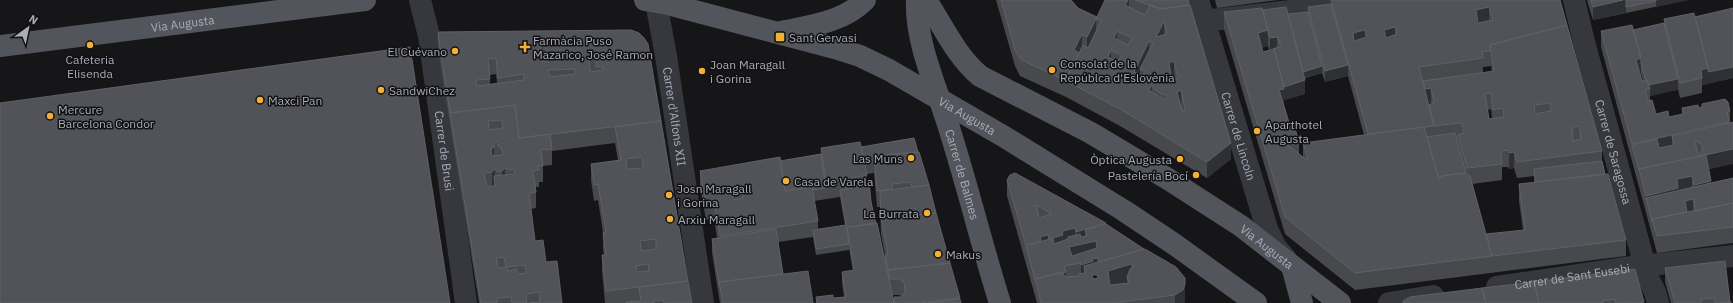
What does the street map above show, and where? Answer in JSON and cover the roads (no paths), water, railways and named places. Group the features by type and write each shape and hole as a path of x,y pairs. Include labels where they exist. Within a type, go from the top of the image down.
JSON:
{"main road":[{"name":"Via Augusta","path":"0,46 365,0"},
{"path":"778,32 838,18 858,7 866,0"},
{"name":"Carrer de Balmes","path":"917,0 916,17 921,43 941,101 1000,303"},
{"name":"Via Augusta","path":"926,0 960,56 969,67 980,76 1091,133 1168,179 1241,226 1340,303"},
{"name":"Via Augusta","path":"651,1 778,32 860,56 912,83 1003,136 1129,214 1174,244 1256,303"},
{"path":"1292,266 1302,303"}],"street":[{"name":"Carrer de Brusi","path":"420,0 429,36 466,303"},
{"name":"Carrer de Lincoln","path":"1198,0 1203,21 1267,229 1275,246 1292,266"},
{"path":"1203,21 1386,0"},
{"name":"Carrer de Saragossa","path":"1574,0 1586,49 1646,266 1658,303"},
{"name":"Carrer d'Alfons XII","path":"651,1 666,56 703,303"},
{"name":"Carrer de Sant Eusebi","path":"1479,290 1646,266 1733,256"},
{"path":"1388,303 1456,293"}],"place":[{"name":"Sant Gervasi","path":"780,37"},
{"name":"Cafeteria Elisenda","path":"90,45"},
{"name":"Farmàcia Puso Mazarico, José Ramon","path":"525,47"},
{"name":"El Cuévano","path":"455,51"},
{"name":"Consolat de la Repúblca d'Eslovènia","path":"1052,70"},
{"name":"Joan Maragall i Gorina","path":"702,71"},
{"name":"SandwiChez","path":"381,90"},
{"name":"Maxci Pan","path":"260,100"},
{"name":"Mercure Barcelona Condor","path":"50,116"},
{"name":"Aparthotel Augusta","path":"1257,131"},
{"name":"Las Muns","path":"911,158"},
{"name":"Òptica Augusta","path":"1180,159"},
{"name":"Pastelería Bocí","path":"1196,175"},
{"name":"Casa de Varela","path":"786,181"},
{"name":"Josn Maragall i Gorina","path":"669,195"},
{"name":"La Burrata","path":"927,213"},
{"name":"Arxiu Maragall","path":"670,219"},
{"name":"Makus","path":"938,254"}]}
